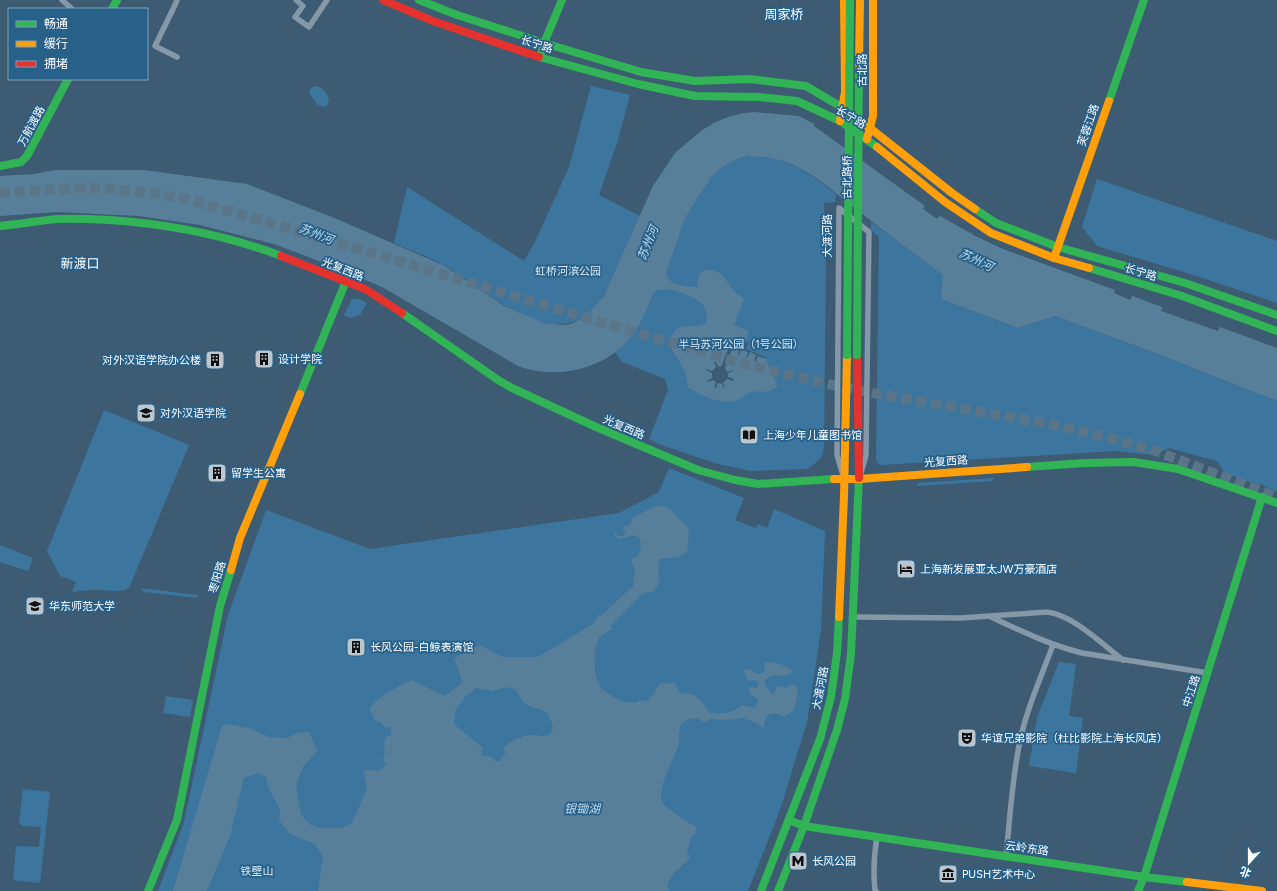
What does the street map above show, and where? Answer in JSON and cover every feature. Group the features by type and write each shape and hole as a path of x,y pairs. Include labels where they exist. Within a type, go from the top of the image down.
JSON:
{"main road":[{"name":"长宁路","path":"383,0 433,21 540,57 638,84 695,96 759,97 797,101 840,121 867,139 945,202 991,233 1054,258 1182,296 1277,331"},
{"name":"长宁路","path":"419,0 457,15 641,72 696,81 750,79 771,80 806,86 843,108 952,193 996,223 1058,247 1185,283 1277,316"},
{"path":"540,57 544,43 562,0"},
{"name":"古北路","path":"840,121 844,92 844,0"},
{"name":"古北路桥","path":"847,355 850,0"},
{"name":"古北路桥","path":"857,355 860,0"},
{"name":"古北路","path":"867,139 873,116 872,0"},
{"name":"芙蓉江路","path":"1054,258 1144,0"},
{"name":"万航渡路","path":"0,166 21,162 28,156 67,80"},
{"name":"光复西路","path":"0,226 58,219 87,218 138,222 180,228 260,248 365,289 512,388 596,427 698,470 735,480 758,484 859,479 1084,463 1134,462 1178,469 1277,503"},
{"name":"枣阳路","path":"148,891 178,820 220,606 240,538 346,281"},
{"name":"大渡河路","path":"761,891 820,739 831,697 837,653 847,355"},
{"name":"大渡河路","path":"778,891 804,826 837,730 845,699 852,654 859,479 857,355"},
{"name":"中江路","path":"1138,891 1144,877 1262,497"},
{"name":"云岭东路","path":"789,820 804,826 877,837 1144,877 1262,891"}],"street":[{"path":"62,0 71,8"},
{"path":"177,0 176,5 155,46 178,57"},
{"path":"296,0 303,6 295,17 309,27 327,0"},
{"name":"大渡河路","path":"844,479 837,455 838,208 869,232 866,455 859,479"},
{"path":"853,617 961,618 1047,612 1056,613 1072,621 1123,660"},
{"path":"989,616 1053,645 1082,653 1208,673"},
{"path":"1006,856 1017,757 1031,705 1053,645"},
{"path":"876,891 873,873 877,837"}],"green space":[{"path":"316,86 325,91 329,101 326,107 318,105 309,93 311,88"},
{"name":"虹桥河滨公园","path":"591,86 630,95 618,140 599,195 640,216 607,289 591,311 574,322 556,324 536,320 516,312 444,265 394,243 407,187 524,261 535,242 569,167"},
{"name":"半马苏河公园（1号公园）","path":"749,155 749,157 774,159 796,166 836,194 835,202 824,203 826,255 824,445 822,456 807,469 751,471 718,464 661,445 649,439 668,390 665,379 622,362 615,352 629,339 646,311 654,292 660,289 676,290 678,285 668,280 666,273 685,219 701,192 710,181 709,180 727,164"},
{"path":"1097,179 1277,241 1277,303 1200,277 1097,246 1082,227"},
{"path":"871,222 944,275 941,299 1018,328 1055,316 1150,351 1277,401 1277,492 1261,484 1256,484 1225,473 1217,461 1169,448 1154,455 1115,451 880,465 876,459 879,237 871,230"},
{"path":"352,299 359,299 367,303 360,315 351,318 344,315"},
{"path":"104,410 189,445 129,588 118,591 94,590 72,592 76,582 60,576 47,551"},
{"name":"铁壁山","path":"669,468 744,498 735,520 756,528 758,524 767,528 774,509 825,531 821,630 807,722 780,810 748,891 158,891 184,822 228,615 266,510 370,549 619,513 659,492"},
{"path":"993,478 993,481 917,486 917,483"},
{"path":"0,545 33,558 28,571 0,562"},
{"path":"141,588 197,595 197,598 144,592"},
{"path":"1059,662 1076,664 1069,716 1083,718 1076,773 1029,766 1037,718"},
{"path":"166,696 193,700 190,717 163,713"},
{"path":"23,789 50,792 40,883 13,880 16,847 39,847 41,827 23,826 19,823"}],"water":[{"name":"苏州河","path":"754,112 799,116 814,124 814,126 925,206 923,209 937,219 940,216 970,233 971,232 973,235 1003,249 1115,290 1114,293 1130,300 1132,296 1162,307 1161,311 1218,331 1220,327 1277,348 1277,401 1150,351 1055,316 1018,328 941,299 943,275 877,226 817,178 791,164 770,158 749,157 749,155 732,162 713,175 685,219 666,273 670,281 674,283 684,286 698,287 698,278 701,272 706,270 716,271 725,278 733,290 744,299 734,325 749,331 746,340 749,342 746,349 765,357 777,386 767,392 751,392 732,402 712,399 699,394 688,387 684,371 671,348 670,344 673,333 677,329 704,324 707,322 707,318 704,306 701,302 688,295 673,290 665,289 654,292 644,316 634,333 619,349 607,358 593,365 578,369 563,372 548,372 518,366 382,287 274,244 200,225 139,216 58,212 0,216 0,176 34,174 55,170 144,170 247,184 332,217 443,265 504,306 544,323 562,325 571,324 586,316 604,296 653,186 675,153 702,130 714,123 728,117"},
{"name":"银锄湖","path":"663,506 667,508 687,526 689,534 687,552 678,557 660,559 658,571 660,583 652,592 643,593 610,626 612,629 599,638 595,654 595,674 600,686 612,696 632,703 641,700 647,701 660,683 666,684 675,682 679,692 691,694 699,699 709,713 727,713 742,705 754,708 757,705 758,699 751,695 748,687 758,688 759,683 754,680 748,681 744,670 751,669 756,674 760,674 765,671 764,663 772,662 792,670 791,674 771,676 767,678 764,682 770,690 770,693 773,694 776,691 776,688 781,686 786,688 792,684 796,686 798,691 794,709 784,717 773,713 770,714 764,722 763,728 756,723 743,718 725,720 711,719 704,723 699,719 694,718 685,721 680,727 678,747 663,783 661,797 665,805 696,827 697,832 695,835 692,835 687,852 690,858 673,874 667,885 670,891 318,891 323,857 315,844 290,834 279,820 280,809 269,789 266,777 258,773 244,778 230,836 207,891 173,891 222,726 228,724 249,728 268,737 288,738 296,733 309,732 317,751 304,766 296,784 301,815 310,824 320,828 342,828 352,823 367,788 364,771 379,771 386,764 383,760 384,743 387,736 392,735 390,727 385,727 374,719 369,708 383,696 411,680 445,696 462,683 454,658 480,645 503,657 538,657 593,624 599,614 601,616 634,585 635,571 631,559 638,556 641,548 640,538 634,535 619,539 615,536 614,530 616,533 618,532 618,536 623,536 626,532 621,527 629,526 632,518 654,507","holes":["505,687 515,689 527,705 543,710 547,713 552,723 552,732 546,736 531,735 516,739 503,749 506,753 502,756 500,761 495,761 493,758 481,754 483,748 454,724 455,711 465,697 476,688 493,691"]}],"pier":[{"path":"746,341 749,342 746,349 765,357 766,359 758,356 756,361 754,361 756,355 750,352 746,358 748,352 741,349 739,355 739,349 733,347 725,368 727,372 733,371 728,373 728,377 734,379 733,381 727,379 723,383 725,388 722,384 718,383 716,388 714,387 716,382 713,380 707,381 712,378 712,373 706,370 712,371 716,367 714,362 721,367 731,342 743,347"}],"tunnel":[{"path":"0,193 75,188 102,188 153,193 191,200 744,364 845,388 1055,425 1150,449 1277,497"}],"traffic: fast":[{"path":"113,8 117,0"},
{"path":"419,0 457,15 641,72 695,81 750,79 806,86 843,108 861,121"},
{"path":"540,57 544,43 562,0"},
{"path":"847,355 850,0"},
{"path":"1109,101 1144,0"},
{"path":"539,57 638,84 695,96 759,97 797,101 840,121 877,147"},
{"path":"857,355 859,64"},
{"path":"0,166 21,162 27,156 67,80"},
{"path":"975,209 996,223 1058,247 1185,283 1277,315"},
{"path":"0,226 63,219 96,219 153,224 218,236 281,256"},
{"path":"1089,268 1182,296 1277,331"},
{"path":"300,394 346,281"},
{"path":"402,313 498,380 512,388 596,427 698,470 735,480 758,484 834,479"},
{"path":"1027,467 1084,463 1134,462 1178,469 1277,503"},
{"path":"778,891 804,826 837,730 845,699 851,654 859,478"},
{"path":"1138,891 1144,877 1262,497"},
{"path":"148,891 177,820 220,606 231,570"},
{"path":"761,891 820,739 831,697 837,653 839,617"},
{"path":"789,820 804,826 1144,877 1187,882"}],"traffic: slow":[{"path":"840,121 845,92 844,0"},
{"path":"859,64 860,0"},
{"path":"867,139 873,116 873,0"},
{"path":"1054,258 1109,101"},
{"path":"861,121 952,193 975,209"},
{"path":"877,147 945,202 991,233 1054,258 1089,268"},
{"path":"839,617 844,496 847,355"},
{"path":"231,570 240,538 300,394"},
{"path":"834,479 859,479 1027,467"},
{"path":"1187,882 1262,891"}],"traffic: jam":[{"path":"383,0 433,21 539,57"},
{"path":"281,256 365,289 402,313"},
{"path":"857,355 859,478"}],"place":[{"name":"设计学院","path":"264,359"},
{"name":"对外汉语学院办公楼","path":"215,360"},
{"name":"对外汉语学院","path":"146,413"},
{"name":"上海少年儿童图书馆","path":"749,435"},
{"name":"留学生公寓","path":"217,473"},
{"name":"上海新发展亚太JW万豪酒店","path":"906,569"},
{"name":"华东师范大学","path":"35,606"},
{"name":"长风公园-白鲸表演馆","path":"356,647"},
{"name":"华谊兄弟影院（杜比影院上海长风店）","path":"967,738"},
{"name":"长风公园","path":"798,861"},
{"name":"PUSH艺术中心","path":"948,874"}],"district":[{"name":"周家桥","path":"784,14"},
{"name":"新渡口","path":"80,263"}]}
